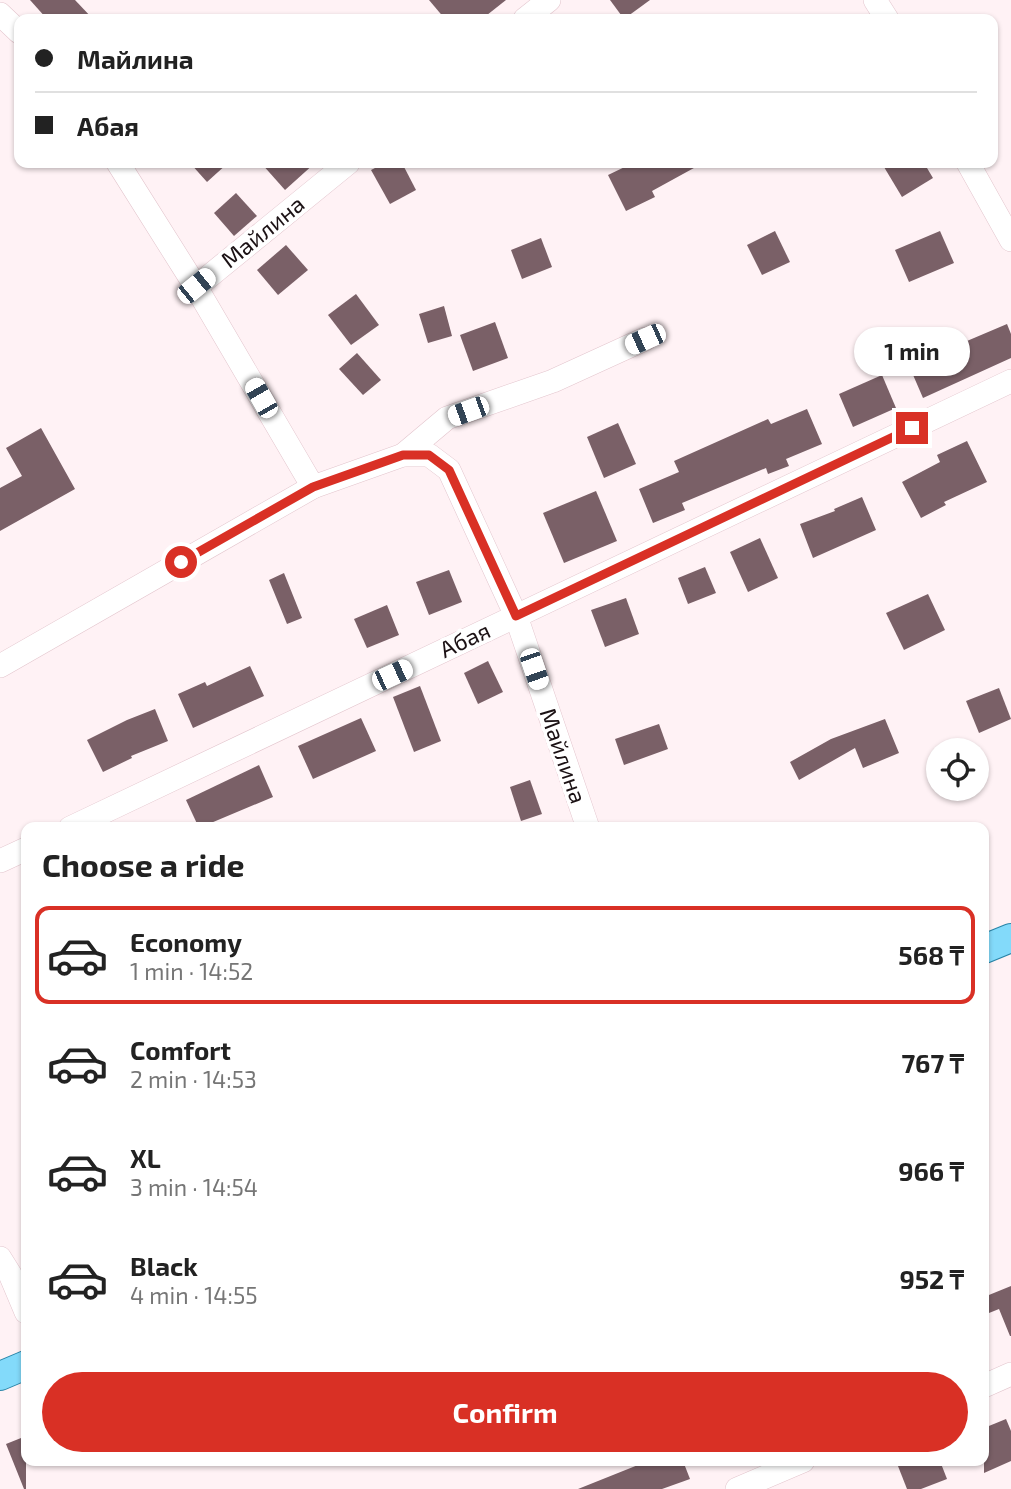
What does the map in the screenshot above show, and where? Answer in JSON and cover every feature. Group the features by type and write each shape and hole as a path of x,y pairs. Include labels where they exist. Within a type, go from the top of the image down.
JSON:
{"main road":[{"path":"989,948 1011,937"},
{"path":"0,1376 21,1367"}],"street":[{"path":"531,14 549,0"},
{"path":"0,14 14,27"},
{"path":"121,168 196,286 313,487"},
{"name":"Майлина","path":"196,286 342,168"},
{"path":"971,168 1011,240"},
{"path":"403,455 447,418 552,380 645,339"},
{"name":"Абая","path":"83,822 1011,380"},
{"name":"Майлина","path":"0,666 313,487 403,455 429,455 449,470 516,616 586,822"},
{"path":"0,861 21,851"},
{"path":"0,1258 21,1300"},
{"path":"989,1384 1011,1374"},
{"path":"737,1489 791,1466"}],"building":[{"path":"30,0 75,0 88,14 43,14"},
{"path":"429,0 506,0 488,14 441,14"},
{"path":"610,0 650,0 631,14 620,14"},
{"path":"194,168 222,168 207,182"},
{"path":"265,168 309,168 285,190"},
{"path":"405,168 416,190 390,204 371,170"},
{"path":"623,168 694,168 652,191 655,197 626,211 608,175"},
{"path":"885,168 927,168 933,178 902,197"},
{"path":"236,193 257,216 234,236 214,213"},
{"path":"775,231 790,262 762,275 747,245"},
{"path":"940,231 954,263 909,282 895,250"},
{"path":"541,238 552,267 522,279 511,250"},
{"path":"286,245 308,270 278,295 257,270"},
{"path":"356,294 379,325 351,345 328,315"},
{"path":"444,306 452,336 428,343 419,314"},
{"path":"495,322 508,358 473,371 460,335"},
{"path":"1007,324 1011,334 1011,358 923,398 901,347 933,333 941,352"},
{"path":"357,353 381,380 363,395 339,369"},
{"path":"882,375 896,408 853,427 839,394"},
{"path":"807,409 822,444 786,459 789,466 768,474 766,468 682,503 685,510 653,523 639,489 679,472 674,461 768,419 771,424"},
{"path":"618,423 636,464 604,478 587,437"},
{"path":"41,428 75,489 0,531 0,488 22,476 6,448"},
{"path":"967,441 987,482 944,502 946,505 921,518 902,482 940,462 937,455"},
{"path":"596,491 617,541 564,563 543,513"},
{"path":"862,497 876,530 813,558 800,524"},
{"path":"760,538 778,578 748,592 730,552"},
{"path":"705,567 716,593 688,604 678,578"},
{"path":"449,570 462,602 429,615 416,582"},
{"path":"284,573 302,618 287,624 269,580"},
{"path":"928,594 945,630 904,650 886,613"},
{"path":"626,598 639,634 605,647 591,610"},
{"path":"387,605 399,635 367,648 354,619"},
{"path":"488,661 503,692 478,704 464,673"},
{"path":"250,666 264,696 193,728 178,694 205,682 207,686"},
{"path":"420,686 441,741 414,752 393,697"},
{"path":"999,688 1011,719 979,733 966,701"},
{"path":"155,709 168,741 131,756 132,758 103,772 87,740"},
{"path":"361,718 376,751 313,779 298,746"},
{"path":"885,719 899,753 863,768 855,748 799,780 790,762 831,739"},
{"path":"659,724 668,749 624,765 615,739"},
{"path":"259,765 273,797 213,822 196,822 186,800"},
{"path":"530,780 542,814 521,821 510,787"},
{"path":"1011,1286 1011,1336 999,1309 989,1313 989,1295"},
{"path":"1006,1419 1011,1431 1011,1461 984,1473 984,1466 989,1466 989,1426"},
{"path":"21,1438 21,1466 26,1466 26,1489 24,1489 6,1444"},
{"path":"636,1466 685,1466 690,1479 662,1489 578,1489"},
{"path":"898,1466 942,1466 947,1479 921,1489 907,1489"}],"route":[{"path":"181,562 313,487 403,455 429,455 449,470 516,616 912,428"}]}
